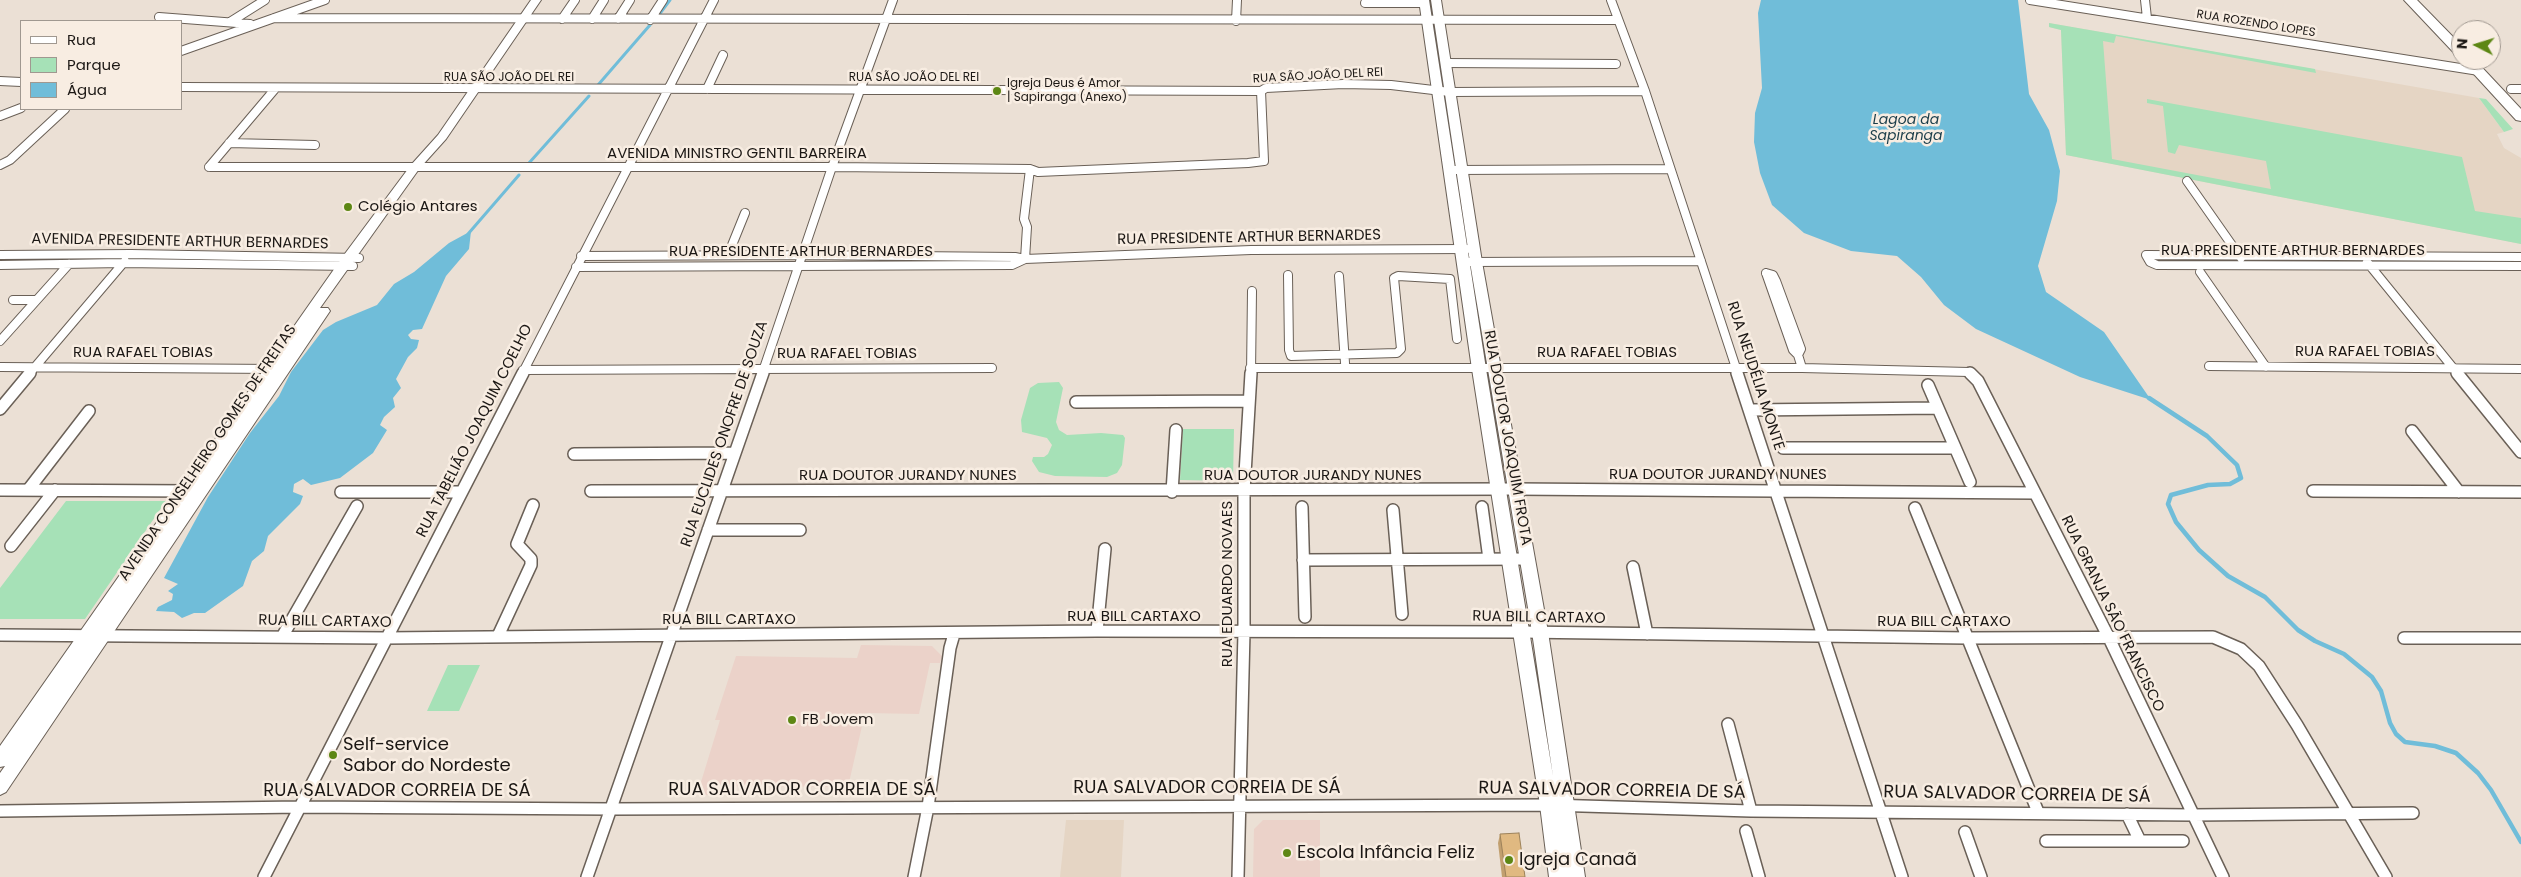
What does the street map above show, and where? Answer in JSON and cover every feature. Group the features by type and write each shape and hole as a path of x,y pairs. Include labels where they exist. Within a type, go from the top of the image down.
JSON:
{"highway":[{"path":"2410,0 2451,42"},
{"path":"2424,0 2451,28"},
{"path":"2483,70 2521,117"},
{"path":"2486,70 2516,89 2521,100"}],"street":[{"path":"230,22 265,0"},
{"path":"182,51 325,0"},
{"name":"AVENIDA CONSELHEIRO GOMES DE FREITAS","path":"0,787 201,492 279,369 351,262 419,167 441,144 442,137 536,0"},
{"path":"562,19 575,0"},
{"path":"592,19 604,0"},
{"path":"618,19 630,0"},
{"path":"650,20 663,0"},
{"name":"RUA TABELIÃO JOAQUIM COELHO","path":"264,877 714,0"},
{"name":"RUA EUCLIDES ONOFRE DE SOUZA","path":"587,877 722,491 832,167 893,0"},
{"path":"1236,21 1237,0"},
{"name":"RUA NEUDÉLIA MONTE","path":"1611,0 1645,91 1902,877"},
{"name":"RUA ROZENDO LOPES","path":"2030,0 2451,62"},
{"path":"2145,0 2147,18"},
{"path":"1365,3 1428,1"},
{"name":"RUA DOUTOR JOAQUIM FROTA","path":"1428,1 1427,20 1438,89 1456,170 1487,369 1498,490 1522,632 1557,806 1576,877"},
{"name":"RUA DOUTOR JOAQUIM FROTA","path":"1428,1 1439,22 1446,63 1456,170"},
{"path":"159,18 255,24"},
{"path":"274,18 1427,20 1439,22 1617,20"},
{"path":"707,89 723,55"},
{"path":"1446,63 1616,64"},
{"path":"0,81 20,82"},
{"name":"RUA SÃO JOÃO DEL REI","path":"182,87 475,90 1261,91 1266,88 1343,84 1391,84 1450,92 1645,91"},
{"path":"229,143 275,89"},
{"name":"AVENIDA MINISTRO GENTIL BARREIRA","path":"229,143 209,167 832,167 1030,169 1038,172 1264,160 1261,91"},
{"path":"0,116 20,108"},
{"path":"0,165 10,160 28,145 64,110"},
{"path":"229,143 316,145"},
{"path":"1025,259 1027,227 1024,219 1030,169"},
{"path":"1456,170 1669,169"},
{"path":"2187,181 2246,265"},
{"path":"728,255 745,213"},
{"name":"RUA PRESIDENTE ARTHUR BERNARDES","path":"576,267 1012,264 1025,259 1260,250 1701,261"},
{"path":"0,409 131,254"},
{"name":"AVENIDA PRESIDENTE ARTHUR BERNARDES","path":"0,255 131,254 351,262"},
{"name":"RUA PRESIDENTE ARTHUR BERNARDES","path":"2521,257 2146,255 2150,262 2157,265 2521,266"},
{"name":"RUA PRESIDENTE ARTHUR BERNARDES","path":"582,256 1015,256 1025,259"},
{"path":"2362,256 2521,452"},
{"path":"2478,257 2486,266"},
{"name":"AVENIDA PRESIDENTE ARTHUR BERNARDES","path":"0,265 351,262"},
{"path":"0,341 69,264"},
{"path":"2200,272 2266,367"},
{"path":"1798,355 1801,349 1776,281 1773,275 1766,274 1792,350 1798,355 1802,368"},
{"path":"1288,275 1290,355 1345,356 1393,354 1401,349 1394,278 1398,276 1450,279 1457,339"},
{"path":"1339,276 1346,369"},
{"name":"RUA EDUARDO NOVAES","path":"1238,877 1244,632 1244,491 1253,334 1252,291"},
{"path":"13,300 36,300"},
{"path":"0,328 12,328"},
{"name":"RUA RAFAEL TOBIAS","path":"2209,366 2521,368"},
{"name":"RUA RAFAEL TOBIAS","path":"0,367 279,369"},
{"name":"RUA RAFAEL TOBIAS","path":"523,370 992,368"},
{"name":"RUA RAFAEL TOBIAS","path":"1250,368 1802,368 1964,370"},
{"name":"AVENIDA CONSELHEIRO GOMES DE FREITAS","path":"0,760 186,491 279,369"},
{"name":"RUA DOUTOR JOAQUIM FROTA","path":"1487,369 1516,490 1540,632 1557,806 1558,877"},
{"name":"RUA GRANJA SÃO FRANCISCO","path":"1964,370 1972,374 1978,381 2108,636 2224,877"},
{"path":"1928,386 1970,482"},
{"path":"1076,402 1248,401"},
{"path":"1750,410 1938,408"},
{"path":"28,490 89,411"},
{"path":"1172,492 1176,430"},
{"path":"2412,431 2459,492"},
{"path":"1783,448 1955,448"},
{"path":"574,454 734,453"},
{"path":"0,490 201,492"},
{"path":"11,546 55,490"},
{"name":"RUA DOUTOR JURANDY NUNES","path":"591,491 1777,490 2035,493"},
{"path":"2313,491 2521,492"},
{"path":"341,492 461,492"},
{"path":"498,636 531,564 531,559 517,544 534,505"},
{"path":"282,637 357,506"},
{"path":"1482,507 1489,559"},
{"path":"1302,508 1306,617"},
{"path":"1915,508 2038,812"},
{"path":"1393,510 1402,614"},
{"path":"708,530 800,530"},
{"path":"1097,631 1105,549"},
{"path":"1304,560 1528,559"},
{"path":"1633,567 1647,634"},
{"name":"RUA BILL CARTAXO","path":"0,635 385,638 954,634 1097,631 1540,632 1968,638 2213,637 2241,649 2259,666 2386,877"},
{"path":"914,877 928,807 950,648 954,634"},
{"path":"2404,638 2521,638"},
{"path":"1728,724 1752,811"},
{"name":"RUA SALVADOR CORREIA DE SÁ","path":"0,811 301,807 611,809 1239,805 1557,806 1752,811 2038,812 2193,815 2348,812 2413,813"},
{"path":"2127,814 2140,841"},
{"path":"1746,831 1759,877"},
{"path":"1965,832 1981,877"},
{"path":"2046,841 2183,841"}],"shaded area":[{"path":"2049,23 2479,98 2504,132 2497,134 2504,148 2521,158 2521,244 2066,155 2061,30 2049,27"},
{"name":"FB Jovem","path":"861,645 932,646 942,656 940,663 930,663 919,714 865,713 848,787 713,786 710,795 697,795 720,720 715,720 736,656 857,658"},
{"path":"1066,820 1124,820 1121,877 1060,877"},
{"name":"Escola Infância Feliz","path":"1263,820 1320,820 1320,877 1253,877 1254,829"}],"green space":[{"path":"2049,23 2315,69 2316,73 2116,36 2114,43 2103,41 2112,159 2271,189 2266,161 2179,145 2175,154 2168,152 2163,106 2147,103 2147,99 2462,157 2475,211 2521,218 2521,244 2066,155 2061,30 2049,27"},
{"path":"2479,98 2486,99 2513,129 2504,132"},
{"path":"1059,382 1063,388 1056,422 1059,430 1067,435 1101,433 1123,435 1125,438 1122,465 1117,473 1107,477 1055,476 1039,472 1032,461 1033,457 1044,457 1048,454 1052,445 1047,438 1022,432 1021,420 1030,388 1038,383"},
{"path":"1183,429 1234,429 1233,481 1180,480"},
{"path":"66,501 166,501 85,619 0,619 0,588"},
{"path":"448,665 480,665 459,711 427,711"}],"water":[{"name":"Lagoa da Sapiranga","path":"1761,0 2018,0 2029,94 2049,130 2060,171 2057,201 2038,266 2046,292 2104,332 2151,400 2080,377 1976,329 1944,305 1921,277 1897,256 1851,251 1804,233 1772,205 1760,173 1754,142 1755,113 1762,88 1758,13"},
{"path":"471,231 469,249 446,276 422,329 413,330 408,335 411,339 419,340 417,348 408,357 396,379 401,388 393,398 395,407 384,417 380,425 387,430 373,453 340,478 311,485 303,479 294,484 293,492 303,496 300,504 268,536 264,551 252,561 243,586 205,613 194,613 182,618 174,612 156,611 158,607 172,600 173,594 168,591 178,584 164,578 208,497 250,433 279,396 291,372 323,330 336,322 377,305 394,284 414,272 449,243"}],"building":[{"name":"Igreja Canaã","path":"1519,833 1525,877 1506,877 1500,834"}],"waterway":[{"path":"658,16 670,0"},
{"path":"598,85 650,25"},
{"path":"529,163 589,96"},
{"path":"468,234 519,175"},
{"path":"2149,398 2207,436 2237,465 2241,478 2230,484 2208,485 2171,495 2168,504 2176,522 2199,550 2228,576 2265,597 2298,630 2315,641 2344,654 2372,677 2381,691 2390,723 2396,734 2405,742 2435,746 2456,753 2478,773 2491,790 2521,842"}],"place":[{"name":"Igreja Deus é Amor | Sapiranga (Anexo)","path":"997,91"},
{"name":"Colégio Antares","path":"348,207"},
{"name":"FB Jovem","path":"792,720"},
{"name":"Self-service Sabor do Nordeste","path":"333,755"},
{"name":"Escola Infância Feliz","path":"1287,853"},
{"name":"Igreja Canaã","path":"1509,860"}]}
